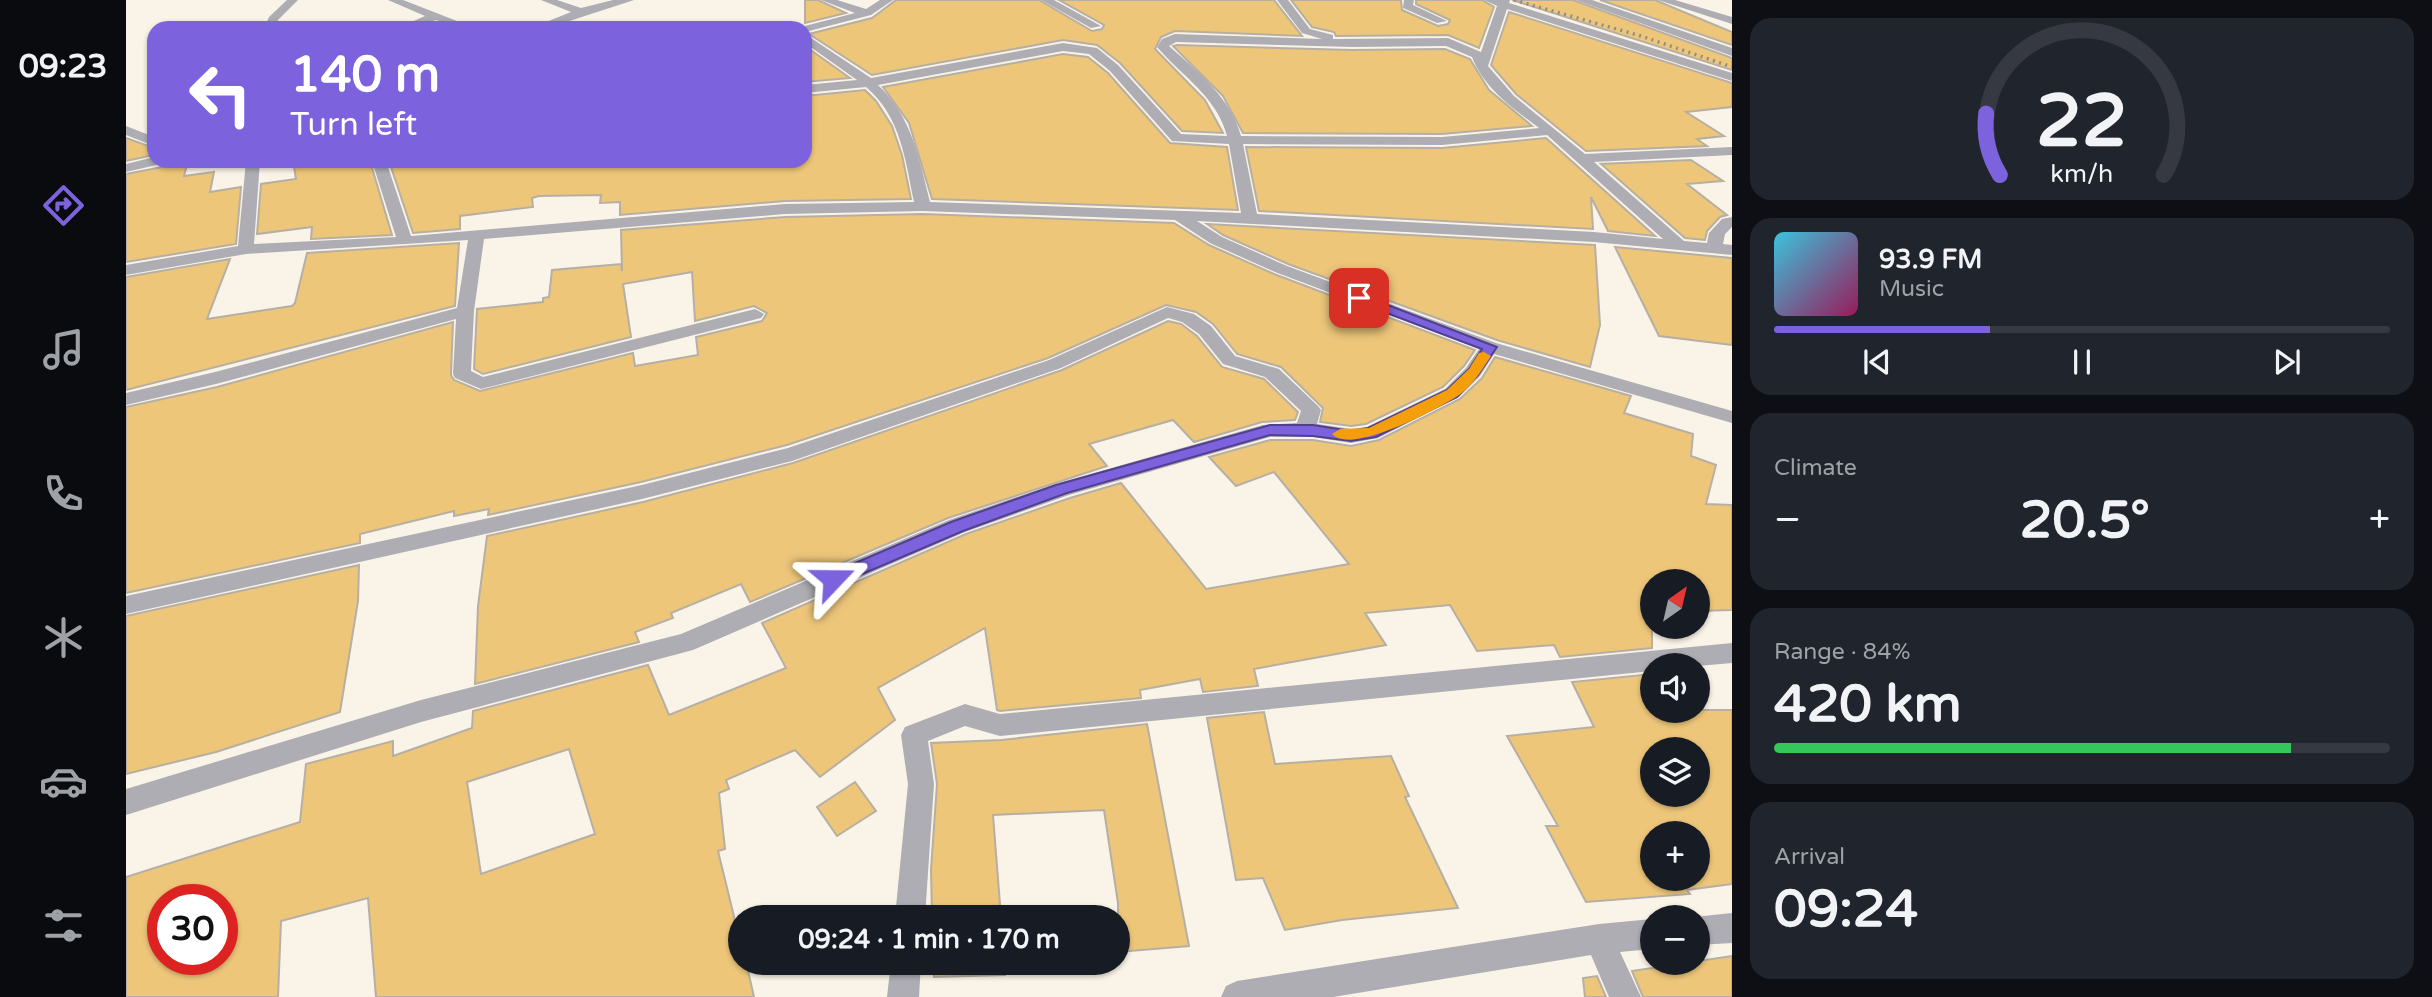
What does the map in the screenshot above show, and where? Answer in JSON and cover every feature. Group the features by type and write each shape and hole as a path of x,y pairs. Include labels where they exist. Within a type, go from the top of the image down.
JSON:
{"street":[{"path":"272,21 293,0"},
{"path":"393,0 449,21"},
{"path":"546,0 581,12"},
{"path":"556,21 629,0"},
{"path":"826,0 866,13"},
{"path":"812,27 866,13 888,0"},
{"path":"1046,0 1096,26"},
{"path":"1282,0 1306,31 1352,43"},
{"path":"1409,0 1407,6 1441,21"},
{"path":"1489,0 1504,2 1732,77"},
{"path":"1581,0 1732,52"},
{"path":"1664,0 1732,21"},
{"path":"1480,68 1504,2"},
{"path":"422,21 435,16"},
{"path":"1250,218 1233,129 1194,75 1163,47 1166,41 1175,38 1352,43 1448,42 1477,55 1480,68 1506,96 1551,131 1679,245"},
{"path":"812,43 866,83 891,106 904,132 923,206"},
{"path":"812,88 866,83 1064,47 1093,51 1114,68 1177,138 1234,141 1442,141 1551,131"},
{"path":"126,130 147,139"},
{"path":"1581,158 1732,151"},
{"path":"126,168 147,163"},
{"path":"246,249 252,168"},
{"path":"381,168 405,241"},
{"path":"126,270 246,249 405,241 785,209 923,206 1250,218 1594,237 1732,250"},
{"path":"1176,214 1216,240 1281,269 1490,347 1732,417"},
{"path":"1714,248 1717,233 1727,222 1732,222"},
{"path":"477,233 465,311 462,374 481,383 755,314"},
{"path":"126,398 216,378 465,311"},
{"path":"126,605 642,492 792,454 1055,364 1167,312 1188,318 1205,330 1229,360 1272,373 1311,410 1305,431"},
{"path":"126,802 421,711 685,643 957,526 1062,489 1270,430 1351,436 1371,433 1452,393 1474,372 1490,347"},
{"path":"911,905 921,784 914,735 965,715 1000,725 1732,653"},
{"path":"1710,929 1732,928"},
{"path":"1252,996 1599,939 1640,935"},
{"path":"1599,939 1625,997"},
{"path":"903,997 905,975"}],"building":[{"path":"805,0 818,0 846,13 812,21 805,21"},
{"path":"896,0 1039,0 1092,31 1102,29 1104,25 1059,0 1274,0 1302,36 1175,31 1161,37 1155,49 1205,100 1223,133 1182,131 1120,63 1097,45 1063,40 872,75 812,36 812,33 872,18"},
{"path":"1291,0 1401,0 1402,10 1438,26 1448,24 1450,20 1416,4 1416,0 1482,0 1494,7 1479,48 1448,35 1336,36 1334,32 1312,27"},
{"path":"1512,0 1573,0 1732,58 1732,70"},
{"path":"1600,0 1655,0 1732,32 1732,45"},
{"path":"1509,12 1732,83 1732,107 1686,112 1724,136 1697,139 1707,146 1586,151 1516,94 1491,65"},
{"path":"1173,46 1352,50 1445,49 1470,59 1489,90 1532,126 1442,134 1243,133 1223,96"},
{"path":"812,51 850,78 812,81"},
{"path":"1063,54 1088,57 1108,73 1170,143 1227,147 1238,210 932,199 909,123 883,87"},
{"path":"865,90 876,101 892,126 902,155 911,199 785,201 620,215 620,202 600,203 601,195 539,196 532,198 533,207 460,216 460,229 413,233 391,168 812,168 812,95"},
{"path":"126,138 147,146 147,156 126,161"},
{"path":"1546,138 1655,236 1608,231 1591,197 1593,229 1259,211 1246,147 1442,148"},
{"path":"1691,160 1723,181 1687,184 1727,215 1720,217 1707,231 1705,240 1685,238 1601,164"},
{"path":"157,168 186,168 184,176 214,172 210,192 241,187 236,244 126,262 126,174"},
{"path":"294,168 372,168 392,235 311,239 312,227 257,234 261,184 296,179"},
{"path":"923,214 1174,223 1209,245 1274,274 1475,350 1464,366 1443,387 1366,424 1351,426 1320,422 1323,408 1281,367 1237,354 1213,324 1196,312 1166,305 1048,358 787,445 641,482 488,515 489,509 454,516 454,511 360,534 360,543 126,593 126,407 217,387 453,322 451,375 454,380 480,391 633,353 635,366 698,355 696,337 762,321 767,313 754,306 695,321 692,272 623,284 631,337 483,374 474,369 477,309 543,302 543,298 549,297 552,270 621,264 622,271 621,230 785,217"},
{"path":"1207,224 1595,245 1600,325 1590,367 1497,340 1288,264 1223,235"},
{"path":"459,243 455,306 126,390 126,277 230,259 207,319 292,306 307,253"},
{"path":"1615,247 1732,258 1732,345 1659,336"},
{"path":"1168,321 1181,324 1197,336 1222,367 1264,379 1298,412 1295,420 1262,422 1194,442 1173,420 1089,444 1107,466 948,518 750,602 741,584 671,613 673,618 635,632 639,642 475,684 478,606 487,536 643,502 793,463 1062,370"},
{"path":"1495,357 1631,396 1624,413 1693,434 1691,456 1716,465 1706,504 1732,505 1732,610 1710,611 1710,569 1640,569 1640,639 1652,639 1652,648 1560,657 1554,645 1477,651 1450,605 1365,613 1386,645 1254,669 1258,686 1203,692 1200,679 1140,690 1141,698 1000,711 997,710 985,628 878,688 895,720 820,777 795,750 726,780 729,789 719,793 725,849 718,851 731,905 728,905 728,975 749,975 754,997 376,997 368,898 281,921 278,997 126,997 126,877 300,822 306,764 393,741 393,756 472,728 473,711 648,665 669,715 786,668 762,623 966,534 1121,483 1206,589 1349,564 1274,472 1236,486 1209,457 1270,440 1313,440 1351,446 1379,440 1460,399 1482,378","holes":["569,749 595,834 481,874 467,782"]},
{"path":"359,565 358,601 340,712 216,752 126,774 126,616"},
{"path":"1640,675 1640,723 1710,723 1710,710 1732,710 1732,884 1710,887 1710,821 1640,821 1640,891 1688,891 1690,894 1586,902 1546,826 1558,826 1507,736 1594,727 1572,682"},
{"path":"1264,712 1275,764 1391,756 1409,796 1405,797 1458,908 1342,920 1285,930 1263,878 1236,880 1207,718"},
{"path":"1147,724 1189,946 1130,951 1130,905 1118,905 1104,810 993,815 1000,905 932,905 931,869 937,784 931,743 1001,740"},
{"path":"855,782 876,811 837,836 817,807"},
{"path":"1732,956 1732,997 1643,997 1632,971 1640,970 1640,975 1710,975 1710,959"},
{"path":"934,975 1005,975 934,977"},
{"path":"1597,976 1606,997 1585,997 1583,978"}],"railway":[{"path":"1514,0 1641,36 1732,67"}],"slow traffic":[{"path":"1340,434 1351,436 1371,433 1452,393 1474,372 1484,356"}],"route":[{"path":"833,579 957,526 1062,489 1270,430 1313,430 1351,436 1371,433 1452,393 1474,372 1490,347 1359,298"}]}
